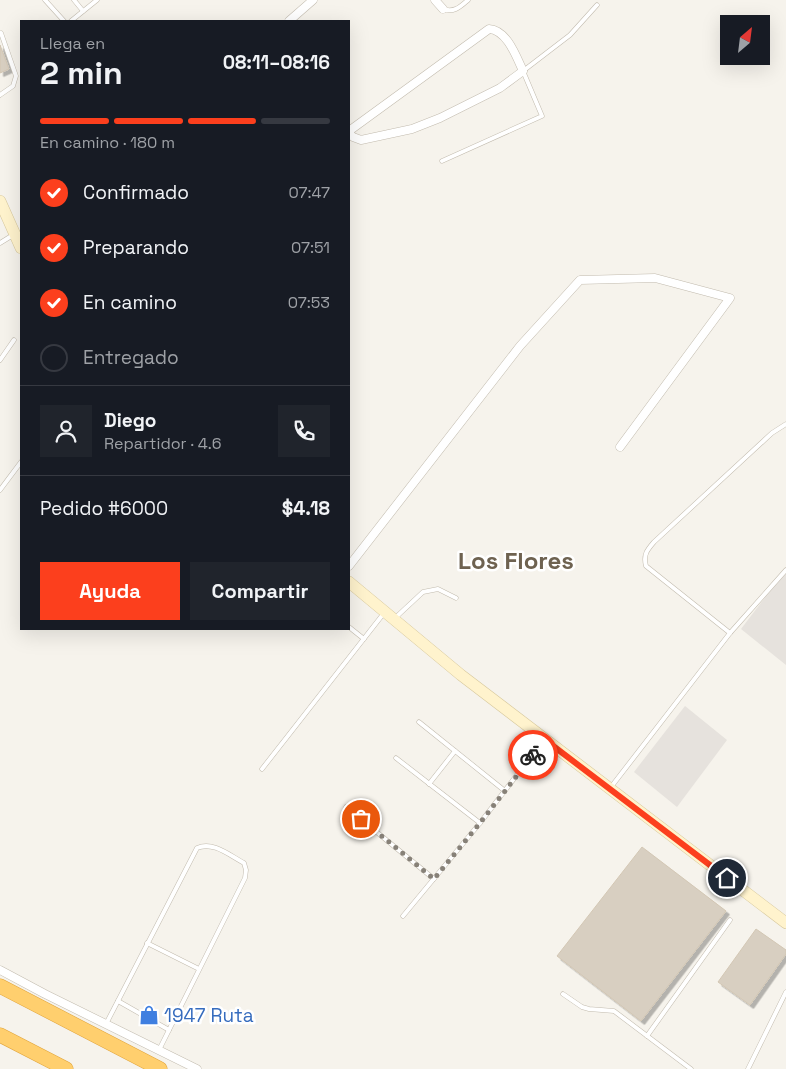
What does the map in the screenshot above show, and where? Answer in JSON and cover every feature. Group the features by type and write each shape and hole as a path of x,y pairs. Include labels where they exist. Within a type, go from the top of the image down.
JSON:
{"highway":[{"path":"0,986 160,1069"},
{"path":"0,1034 66,1069"}],"main road":[{"path":"0,201 20,244"},
{"path":"350,583 461,675 786,923"}],"street":[{"path":"290,20 313,0"},
{"path":"435,0 443,10"},
{"path":"350,131 488,29 494,29 500,33 513,50 523,71 500,88 440,118 412,129 361,140 350,133"},
{"path":"350,565 520,346 580,280 655,278 730,298 620,447"},
{"path":"0,970 198,1069"}],"lane":[{"path":"46,0 63,20"},
{"path":"74,0 83,11"},
{"path":"72,20 97,0"},
{"path":"443,10 456,10 468,0"},
{"path":"442,161 542,116 523,71 570,34 597,6"},
{"path":"0,33 16,76 13,86 0,95"},
{"path":"0,243 15,234"},
{"path":"0,360 14,340"},
{"path":"730,634 646,566 644,560 646,552 654,542 772,433 786,424"},
{"path":"0,490 20,463"},
{"path":"609,788 730,634 786,570"},
{"path":"262,769 364,639 390,615 423,592 438,590 456,598"},
{"path":"350,628 364,639"},
{"path":"419,722 505,791"},
{"path":"404,916 480,823 544,739"},
{"path":"429,784 455,751"},
{"path":"396,758 480,823"},
{"path":"346,807 434,879"},
{"path":"106,1024 197,848 211,845 244,863 246,870 245,878 159,1050"},
{"path":"647,1036 730,920"},
{"path":"148,943 200,969"},
{"path":"748,1069 786,992"},
{"path":"563,994 582,1007 614,1011 691,1069"},
{"path":"118,1001 169,1030"}],"shaded area":[{"path":"786,570 786,665 741,629"},
{"path":"685,706 727,740 677,807 634,772"}],"building":[{"path":"0,45 9,69 0,73"},
{"path":"642,847 726,911 641,1021 557,956"},
{"path":"756,929 786,950 786,954 750,1005 718,982"}],"way so far":[{"path":"361,819 434,879 533,755"}],"place":[{"name":"1947 Ruta","path":"149,1015"}],"district":[{"name":"Los Flores","path":"516,561"}],"route":[{"path":"533,755 544,739 727,878"}]}
